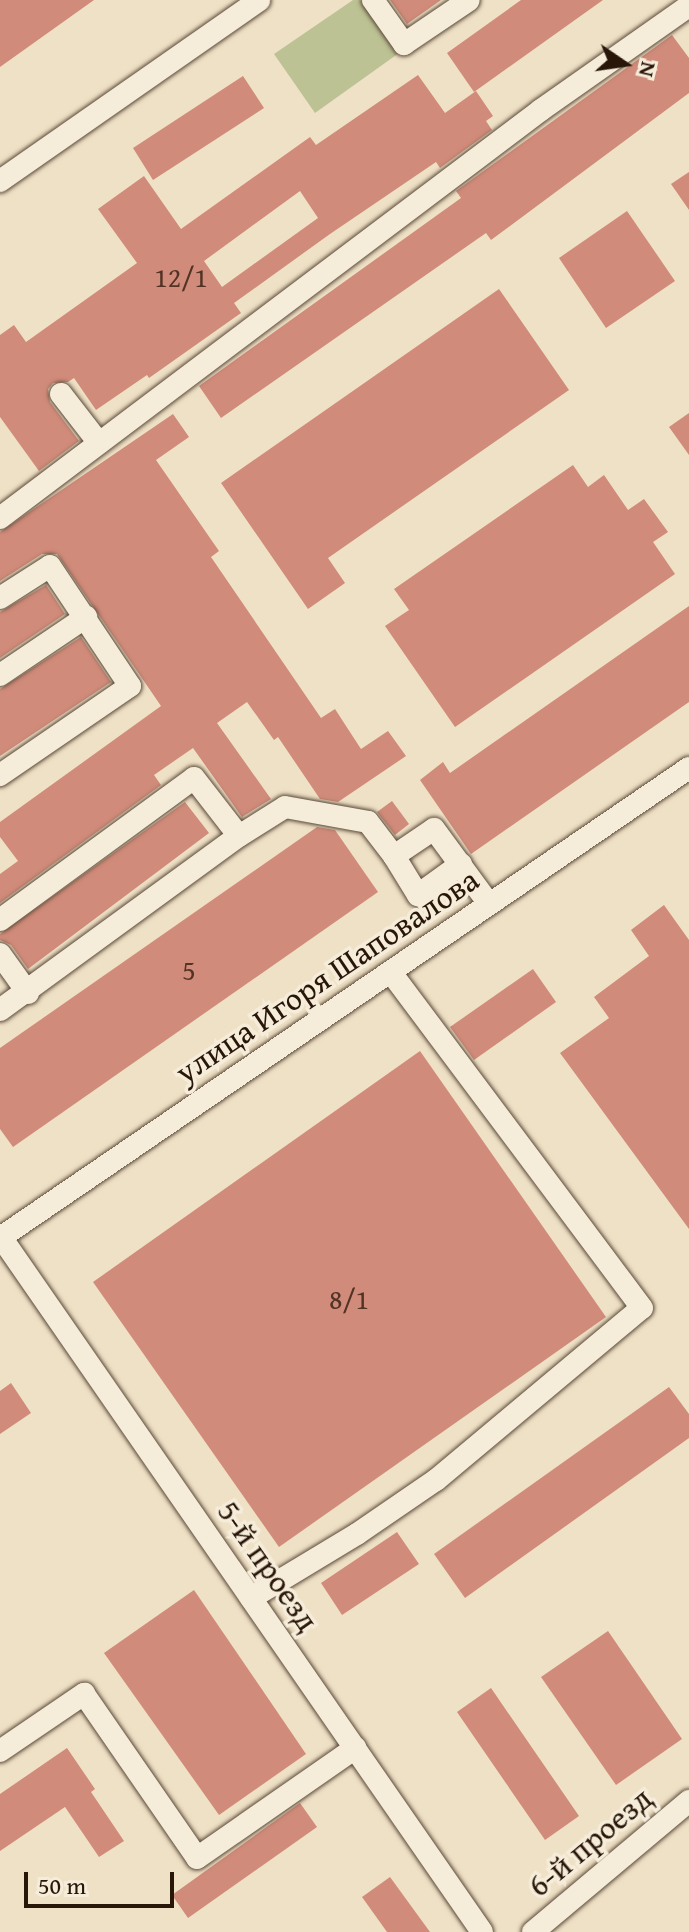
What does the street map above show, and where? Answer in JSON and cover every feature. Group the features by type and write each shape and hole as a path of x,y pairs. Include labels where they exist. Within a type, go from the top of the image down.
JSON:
{"street":[{"path":"0,181 259,0"},
{"path":"373,0 404,44 469,0"},
{"path":"0,518 541,110 689,6"},
{"path":"61,394 99,443"},
{"path":"0,598 50,566 130,686 0,775"},
{"path":"0,675 86,617"},
{"name":"улица Игоря Шаповалова","path":"0,1237 689,768"},
{"path":"0,920 194,778 239,836"},
{"path":"0,1010 28,993 239,836 285,807 368,822 418,895 461,864"},
{"path":"394,856 434,829 489,904"},
{"path":"0,954 28,993"},
{"path":"251,1598 357,1534 436,1480 642,1308 391,972"},
{"name":"5-й проезд","path":"0,1237 482,1932"},
{"path":"0,1751 84,1694 197,1858 355,1748"},
{"name":"6-й проезд","path":"533,1932 689,1801"}],"green space":[{"path":"353,0 360,0 399,53 315,113 274,54"}],"building":[{"path":"0,0 94,0 0,67"},
{"path":"390,0 441,0 407,24"},
{"path":"521,0 603,0 474,92 447,53"},
{"path":"672,35 689,58 689,93 491,240 486,233 221,418 199,386 461,198 456,191"},
{"path":"418,75 445,113 476,91 493,116 486,121 492,130 440,168 436,162 234,303 241,313 149,378 147,375 96,410 74,378 68,382 53,383 48,389 50,402 79,441 39,471 0,417 0,335 14,325 26,342 137,263 98,209 144,176 181,229 310,137 316,145","holes":["300,191 318,218 222,287 204,261"]},
{"path":"243,76 264,108 153,180 133,148"},
{"path":"689,172 689,210 671,184"},
{"path":"627,211 675,281 606,328 559,258"},
{"path":"499,289 569,390 328,558 345,583 308,609 221,483"},
{"path":"689,413 689,455 669,427"},
{"path":"173,414 189,437 156,460 219,551 211,557 321,718 335,709 361,749 388,731 406,756 338,802 320,799 278,737 274,740 247,702 217,723 271,799 242,817 193,748 154,775 161,785 0,903 0,874 18,861 0,837 0,822 161,706 57,554 42,554 0,581 0,532"},
{"path":"573,465 588,487 604,475 628,510 644,499 668,532 653,542 675,574 455,727 385,626 409,610 394,589"},
{"path":"46,585 65,614 0,658 0,612"},
{"path":"689,606 689,702 471,854 420,780 443,762 450,773"},
{"path":"81,637 111,682 0,756 0,689"},
{"path":"392,801 409,824 395,835 377,812"},
{"path":"185,802 209,833 28,969 11,945 0,940 0,934"},
{"path":"317,827 335,830 378,892 13,1147 0,1129 0,1048"},
{"path":"664,905 689,940 689,1229 560,1053 609,1018 594,997 649,956 631,930"},
{"path":"533,969 556,1002 474,1060 450,1027"},
{"path":"420,1051 606,1317 279,1547 93,1282"},
{"path":"11,1383 31,1413 0,1434 0,1391"},
{"path":"669,1387 689,1414 689,1438 465,1598 434,1554"},
{"path":"397,1532 419,1564 342,1615 321,1583"},
{"path":"194,1590 306,1754 219,1815 104,1653"},
{"path":"608,1631 682,1739 616,1785 541,1677"},
{"path":"491,1688 579,1816 545,1840 457,1712"},
{"path":"67,1748 95,1789 91,1792 124,1841 99,1857 65,1807 0,1851 0,1794"},
{"path":"300,1803 317,1827 188,1918 172,1895"},
{"path":"390,1877 430,1932 387,1932 362,1897"}]}
